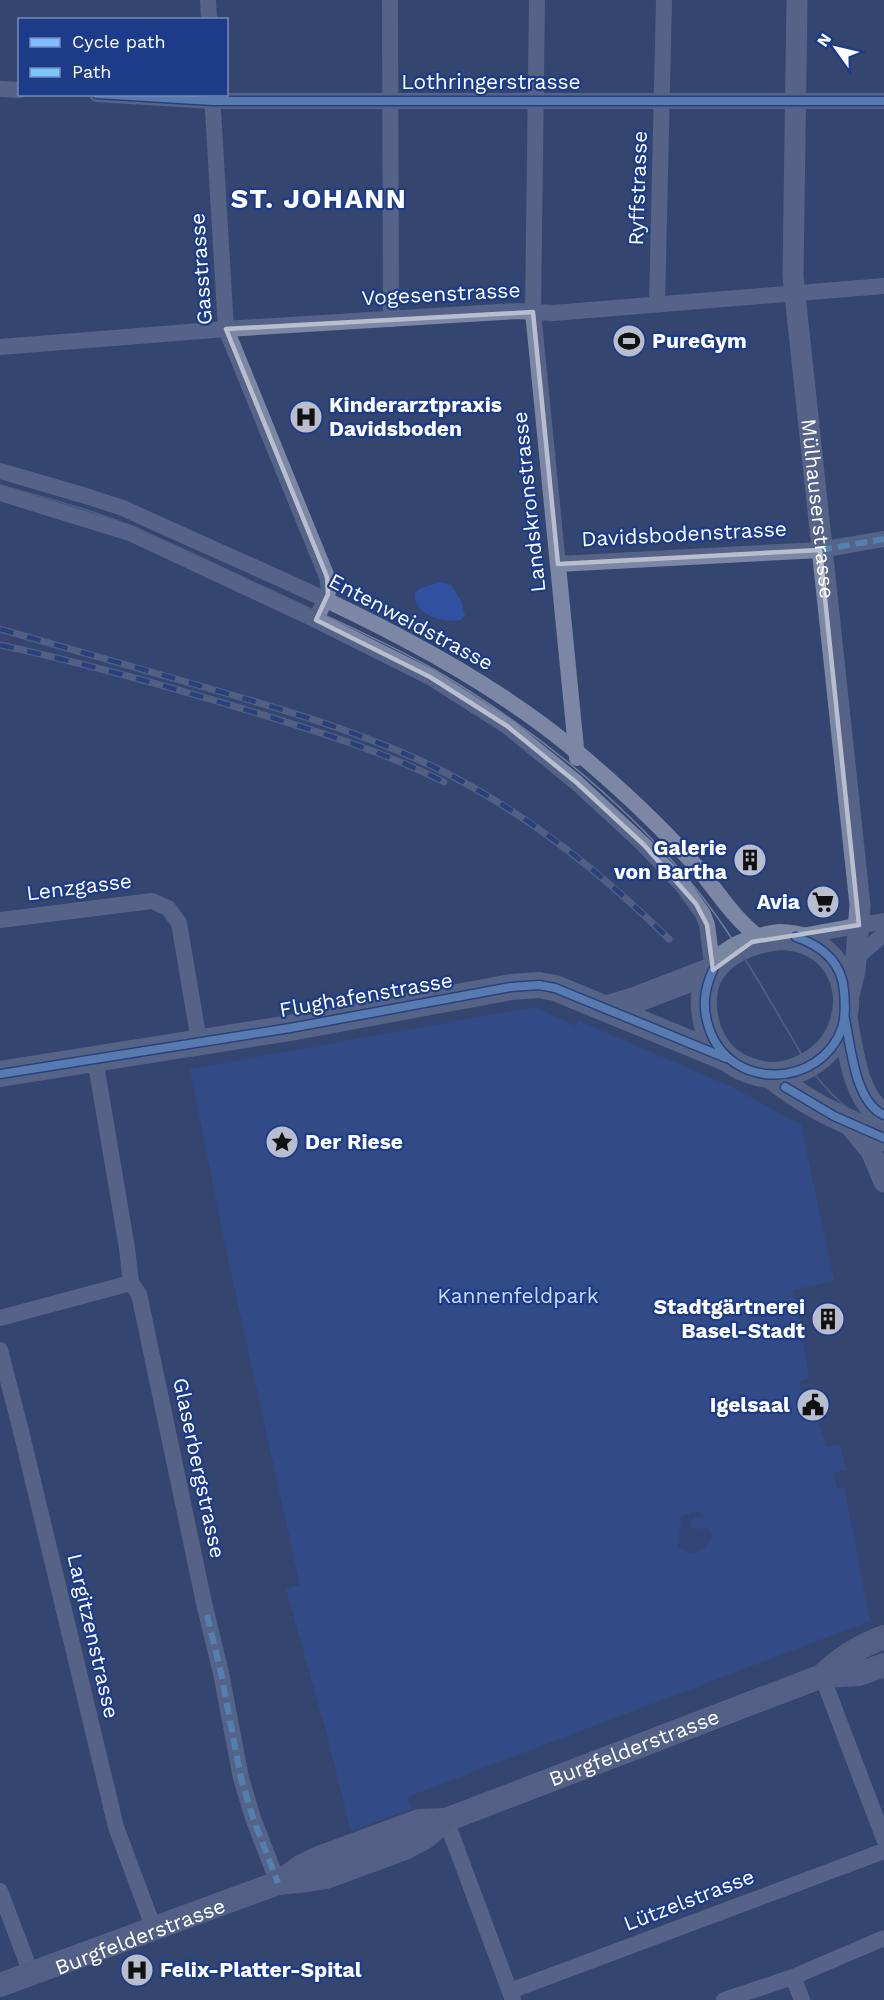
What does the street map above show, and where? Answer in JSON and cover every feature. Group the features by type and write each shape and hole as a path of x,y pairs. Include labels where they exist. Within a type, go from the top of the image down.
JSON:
{"main road":[{"path":"608,1008 713,970 737,949 761,939 796,937 820,948 831,956 837,966 844,987 844,1016 861,1089 866,1099 882,1117"},
{"path":"713,970 705,991 704,1011 711,1035 726,1058 756,1072 771,1075 784,1074 821,1058 836,1039 844,1016"},
{"name":"Flughafenstrasse","path":"0,1074 290,1028 511,987 539,985 575,994 726,1058"},
{"path":"771,1075 796,1095 884,1138"},
{"name":"Burgfelderstrasse","path":"822,1676 843,1657 865,1644 884,1637"},
{"name":"Burgfelderstrasse","path":"0,1985 278,1882 308,1881 326,1877 405,1848 415,1844 446,1820 822,1676 859,1674 884,1665"}],"street":[{"path":"208,0 208,18"},
{"path":"390,0 391,319"},
{"name":"Landskronstrasse","path":"537,0 533,312 577,752 577,783"},
{"name":"Ryffstrasse","path":"657,304 664,0"},
{"name":"Mülhauserstrasse","path":"797,0 794,294 860,905 857,957 844,1016"},
{"path":"0,89 18,90"},
{"name":"Lothringerstrasse","path":"155,96 390,100 884,101"},
{"name":"Gasstrasse","path":"212,98 226,329 327,577 329,589 325,601"},
{"name":"Vogesenstrasse","path":"0,347 226,329 516,311 553,313 884,286"},
{"name":"Entenweidstrasse","path":"0,471 123,508 375,624 442,659 519,708 577,752 658,826 700,872 740,922 761,939"},
{"name":"Entenweidstrasse","path":"0,493 130,533 316,620 430,677 507,726 577,783 644,845 682,886 696,904 707,925 713,970"},
{"name":"Davidsbodenstrasse","path":"558,564 820,550 884,539"},
{"path":"316,620 325,601"},
{"name":"Lenzgasse","path":"0,920 152,901 168,908 179,923 199,1041"},
{"path":"796,937 884,921"},
{"path":"857,957 884,934"},
{"name":"Glaserbergstrasse","path":"95,1059 131,1283 139,1294 204,1603 221,1672 241,1778 253,1818 278,1882"},
{"path":"848,1122 871,1151 884,1182"},
{"path":"0,1318 131,1283"},
{"name":"Largitzenstrasse","path":"0,1350 116,1827 154,1929"},
{"path":"822,1676 884,1839"},
{"path":"446,1820 512,1996"},
{"name":"Lützelstrasse","path":"512,1996 884,1851"},
{"path":"0,1891 31,1973"},
{"path":"724,2000 793,1977 884,1938"},
{"path":"793,1977 802,2000"}],"highlighted area":[{"path":"533,312 558,564 820,550 859,925 752,942 713,970 707,925 696,904 644,845 577,783 507,726 430,677 316,620 328,594 327,577 226,329"}],"green space":[{"path":"440,582 451,585 461,601 465,616 461,620 438,619 430,616 415,601 415,593 421,588"},
{"name":"Kannenfeldpark","path":"535,1007 576,1026 579,1021 734,1088 801,1125 834,1281 793,1290 809,1378 800,1381 807,1416 816,1414 826,1447 840,1444 846,1470 833,1473 837,1489 844,1487 870,1621 407,1797 411,1809 351,1831 286,1589 300,1585 229,1263 190,1069"}],"shaded area":[{"path":"693,1512 700,1513 707,1518 695,1517 691,1521 690,1529 708,1528 712,1535 708,1545 700,1551 690,1553 680,1549 677,1543 681,1526 679,1517"}],"tram line":[{"path":"0,485 118,521 355,629 435,670 470,691 537,738 601,791 661,848 705,900 737,946 816,1076 832,1094 861,1118 884,1130"},
{"path":"0,1990 884,1654"},
{"path":"0,1976 54,1955 121,1937"}],"railway":[{"path":"0,629 301,716 356,734 436,768 500,803 559,844 615,889 669,939"},
{"path":"0,645 131,677 283,721 376,752 444,782"}],"marked path":[{"path":"820,550 884,539"},
{"path":"207,1615 221,1673 241,1778 253,1818 278,1883"}],"cycle path":[{"path":"130,96 212,101 884,101"},
{"path":"713,970 706,992 705,1013 709,1028 720,1049 736,1063 755,1072 776,1074 796,1071 815,1062 831,1048 842,1028 845,1010 842,981 835,964 822,950 796,937"},
{"path":"0,1074 290,1028 511,987 539,985 555,988 726,1058"},
{"path":"845,1019 860,1087 874,1108 884,1115"},
{"path":"785,1087 834,1116 884,1138"}],"place":[{"name":"PureGym","path":"629,341"},
{"name":"Kinderarztpraxis Davidsboden","path":"306,417"},
{"name":"Galerie von Bartha","path":"750,860"},
{"name":"Avia","path":"823,902"},
{"name":"Der Riese","path":"282,1142"},
{"name":"Stadtgärtnerei Basel-Stadt","path":"828,1319"},
{"name":"Igelsaal","path":"813,1405"},
{"name":"Felix-Platter-Spital","path":"137,1970"}],"district":[{"name":"ST. JOHANN","path":"319,199"}]}
